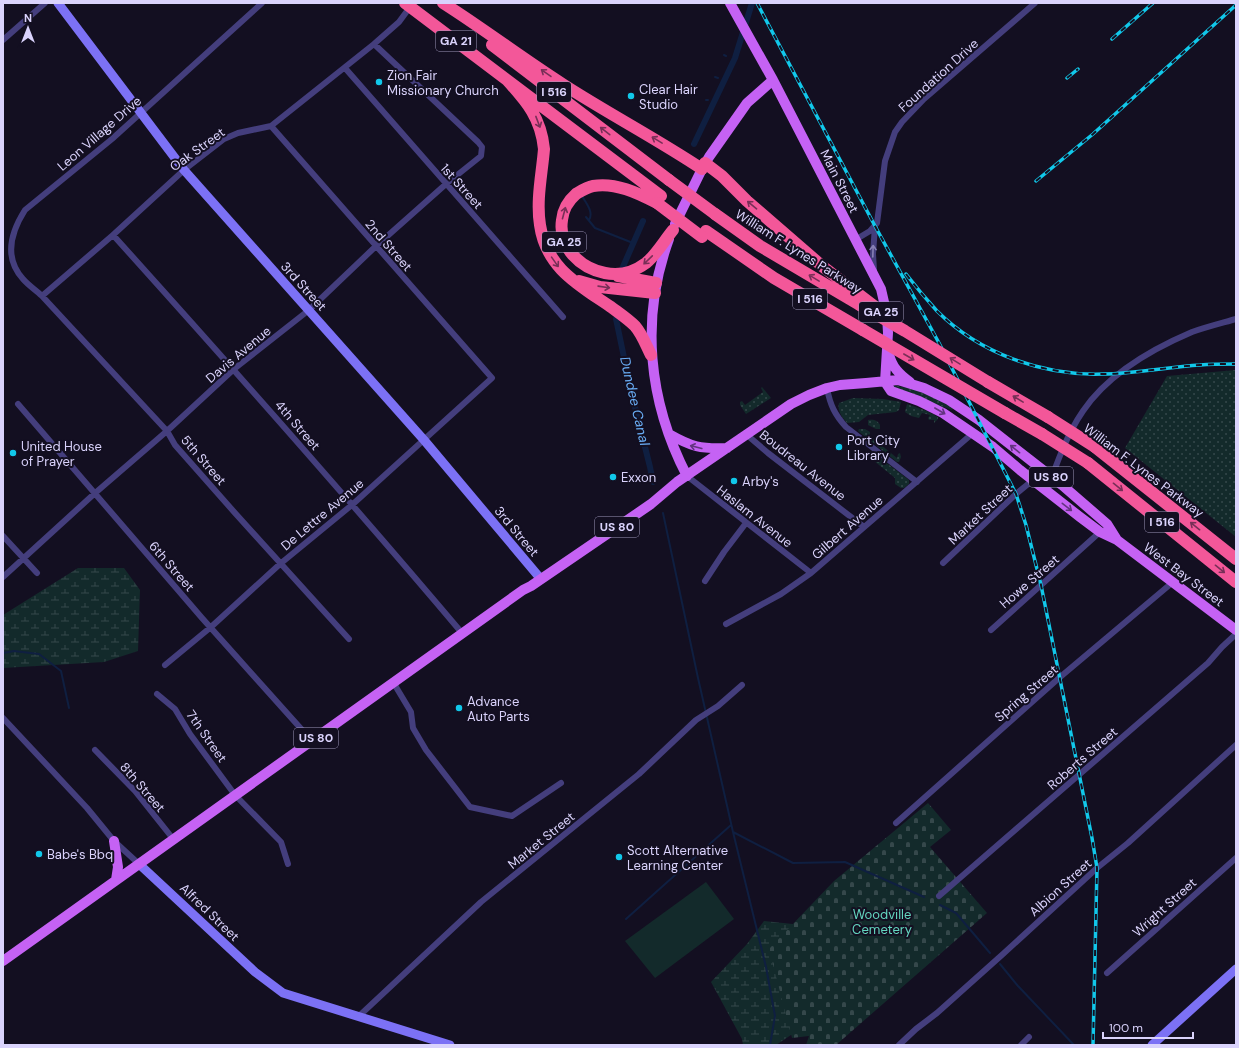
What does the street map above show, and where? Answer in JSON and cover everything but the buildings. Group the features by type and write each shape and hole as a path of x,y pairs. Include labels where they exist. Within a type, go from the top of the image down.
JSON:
{"highway":[{"name":"William F. Lynes Parkway","path":"438,3 669,180 760,246 858,299"},
{"path":"443,3 477,24 564,85 680,154 705,163"},
{"name":"GA 21","path":"408,5 507,80"},
{"path":"507,80 530,107 540,127 544,149 539,207 540,226 546,247 552,258 567,276 629,321 639,331 651,355"},
{"name":"I 516","path":"507,80 704,234 774,278 1042,434 1088,463 1236,582"},
{"name":"GA 25","path":"705,163 722,176 747,201 858,299 905,331"},
{"name":"GA 25","path":"659,200 625,189 605,186 593,186 580,191 570,200 563,214 561,224 564,241 572,255 579,262 593,270 618,274 635,270 646,263 673,230"},
{"path":"606,273 656,288"},
{"path":"567,276 584,283 600,287 656,288"},
{"name":"William F. Lynes Parkway","path":"905,331 1095,447 1236,559"}],"main road":[{"name":"Main Street","path":"730,3 748,38 773,80 881,289 887,314 887,348 884,382"},
{"name":"GA 25","path":"673,230 705,163 747,103 773,80"},
{"path":"673,230 664,254 656,288 651,326 651,355 657,392 669,434 687,476"},
{"path":"887,348 895,369 913,384"},
{"name":"US 80","path":"3,961 462,633 540,578 652,504 677,482 792,404 808,394 827,388 857,383 898,380 913,384"},
{"name":"US 80","path":"884,382 891,391 932,407 973,433"},
{"name":"West Bay Street","path":"913,384 937,393 979,420 1108,524 1117,540"},
{"name":"West Bay Street","path":"973,433 993,447 1047,492 1100,532 1117,540 1236,630"},
{"path":"669,434 684,443 700,448 727,448"},
{"path":"114,841 118,867 116,880"}],"street":[{"path":"3,40 45,3"},
{"name":"3rd Street","path":"58,3 184,170 424,440 540,578"},
{"name":"Leon Village Drive","path":"42,296 23,279 11,257 11,241 16,225 25,210 112,139 262,3"},
{"name":"Foundation Drive","path":"875,275 873,254 875,226 878,219 885,161 895,132 911,112 924,100 1035,3"},
{"name":"Oak Street","path":"42,296 113,235 184,170 224,139 238,133 271,126 345,68 399,22 408,5"},
{"name":"Davis Avenue","path":"3,577 94,494 167,431 234,369 309,310 446,184 481,156 482,147 374,44"},
{"name":"1st Street","path":"345,68 437,175 563,317"},
{"name":"2nd Street","path":"271,126 492,378"},
{"path":"855,240 870,231 875,226"},
{"name":"4th Street","path":"113,235 353,504 462,633"},
{"name":"5th Street","path":"42,296 167,431 175,445 280,564 349,639"},
{"path":"1047,492 1076,421 1094,397 1107,384 1137,361 1161,347 1193,332 1236,320"},
{"name":"De Lettre Avenue","path":"166,665 211,627 280,564 353,504 492,378"},
{"path":"827,388 831,406 846,427 917,482"},
{"name":"6th Street","path":"18,404 94,494 312,741"},
{"name":"Gilbert Avenue","path":"726,624 781,594 811,573 973,433"},
{"name":"Boudreau Avenue","path":"748,435 864,527"},
{"name":"Haslam Avenue","path":"687,476 811,573"},
{"name":"Market Street","path":"943,563 1016,494 1033,480"},
{"path":"705,581 724,552 746,523"},
{"name":"Howe Street","path":"991,630 1100,532"},
{"path":"3,536 23,559 38,573"},
{"name":"Spring Street","path":"896,823 1060,678 1173,582"},
{"name":"Roberts Street","path":"940,896 1208,663 1236,634"},
{"path":"395,682 396,687 411,712 413,728 426,750 470,807 512,816 561,783"},
{"name":"Market Street","path":"358,1017 481,902 639,774 696,720 718,706 742,685"},
{"name":"7th Street","path":"157,694 175,709 190,734 235,795 281,842 288,864"},
{"name":"Alfred Street","path":"3,718 87,808 114,841 255,972 283,993 450,1045"},
{"name":"Albion Street","path":"899,1045 916,1029 937,1013 1097,868 1128,843 1236,745"},
{"name":"8th Street","path":"95,750 135,791 174,840"},
{"name":"Wright Street","path":"1107,973 1236,858"},
{"path":"1152,1045 1236,969"},
{"path":"1021,1045 1028,1037"}],"green space":[{"path":"1236,370 1236,537 1125,448 1167,376"},
{"path":"892,384 911,388 924,393 953,408 952,410 893,389"},
{"path":"762,387 771,398 746,414 740,405 740,402 742,401 745,405 763,392"},
{"path":"853,398 883,399 901,402 899,410 896,412 868,415 859,422 847,423 839,411 839,403"},
{"path":"907,404 927,411 938,417 938,419 934,423 934,420 929,420 928,418 930,415 922,413 919,418 911,416 905,412"},
{"path":"868,420 877,421 880,425 880,429 876,429 868,425"},
{"path":"859,429 865,429 870,432 870,436 897,458 898,454 900,453 901,457 899,462 897,462 858,431"},
{"path":"870,452 909,480 909,484 904,488 901,488 895,484 895,478 868,456 865,459"},
{"path":"78,568 124,568 140,590 138,651 104,662 3,668 3,615"},
{"name":"Woodville Cemetery","path":"928,803 951,830 930,847 987,913 836,1045 806,1045 809,1036 792,1038 769,949 834,881"},
{"path":"706,882 734,919 655,978 625,941"},
{"path":"764,921 812,926 833,1007 776,1045 743,1045 742,1039 711,982 747,944"}],"waterway":[{"name":"Dundee Canal","path":"694,144 735,58 752,3"},
{"path":"582,196 591,214 589,220"},
{"path":"586,217 595,228 633,243"},
{"name":"Dundee Canal","path":"622,269 643,221"},
{"name":"Dundee Canal","path":"616,319 631,391 653,482"},
{"path":"663,513 698,678 733,832 766,967 775,1016 770,1045"},
{"path":"3,653 14,651 39,654 61,671 69,708"},
{"path":"626,919 731,825"},
{"path":"733,832 793,863 845,862 924,897"},
{"path":"940,905 956,913 990,953"},
{"path":"1000,964 1018,986 1074,1045"}],"railway":[{"path":"757,3 875,226 939,343 1016,494 1026,525 1041,585 1097,868 1093,1045"},
{"path":"1112,39 1153,3"},
{"path":"1036,181 1093,134 1236,5"},
{"path":"1067,78 1078,69"},
{"path":"906,274 937,311 954,326 993,350 1036,366 1081,374 1103,374 1127,373 1200,365 1236,364"}],"place":[{"name":"Zion Fair Missionary Church","path":"379,82"},
{"name":"Clear Hair Studio","path":"631,96"},
{"name":"Port City Library","path":"839,447"},
{"name":"United House of Prayer","path":"13,453"},
{"name":"Exxon","path":"613,477"},
{"name":"Arby's","path":"734,481"},
{"name":"Advance Auto Parts","path":"459,708"},
{"name":"Babe's Bbq","path":"39,854"},
{"name":"Scott Alternative Learning Center","path":"619,857"}]}
